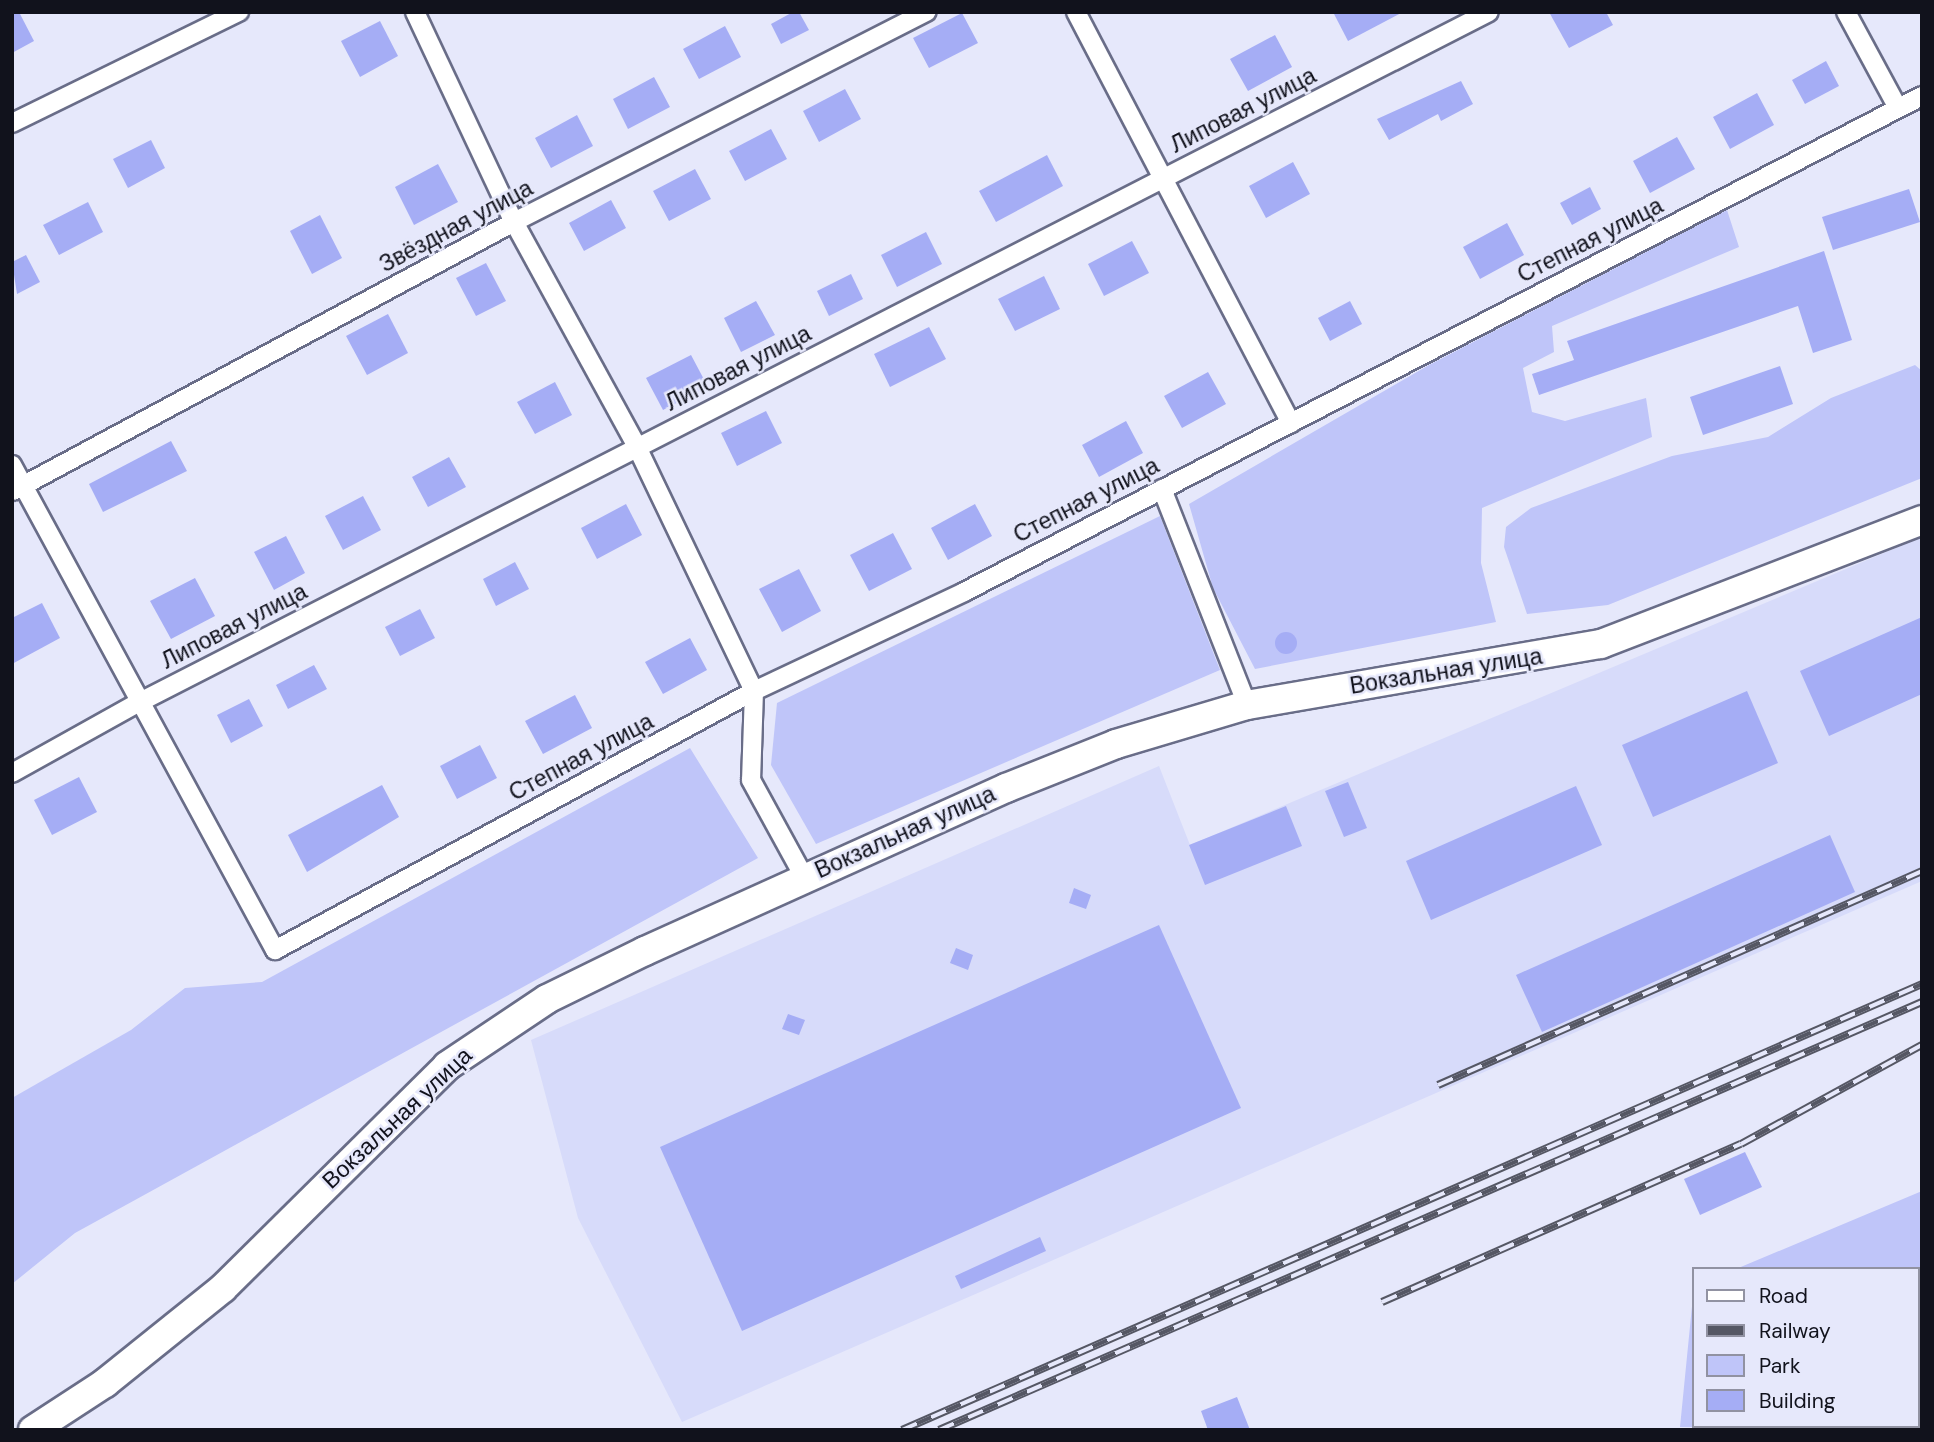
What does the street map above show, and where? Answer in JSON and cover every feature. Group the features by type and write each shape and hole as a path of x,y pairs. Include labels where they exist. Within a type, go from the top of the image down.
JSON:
{"main road":[{"name":"Вокзальная улица","path":"33,1430 183,1323 366,1141 490,1034 547,999 804,877 1116,744 1247,705 1601,645 1922,520"}],"street":[{"path":"12,123 239,12"},
{"path":"415,12 514,222 637,447 754,691 751,780 804,877"},
{"name":"Звёздная улица","path":"18,489 514,222 927,12"},
{"path":"1076,12 1291,422"},
{"name":"Липовая улица","path":"12,773 138,703 1489,12"},
{"path":"1846,12 1898,108"},
{"name":"Степная улица","path":"138,703 275,950 754,691 1162,489 1922,96"},
{"path":"12,465 18,489 138,703"},
{"path":"1162,489 1247,705"}],"shaded area":[{"path":"1922,537 1922,881 682,1422 578,1218 531,1040 1159,766 1190,845"}],"green space":[{"path":"1727,210 1739,247 1552,326 1554,352 1523,368 1532,412 1565,421 1646,398 1652,437 1482,508 1481,563 1496,622 1255,669 1213,588 1189,504 1429,365"},
{"path":"1915,365 1922,371 1922,478 1608,605 1527,614 1504,547 1506,527 1531,508 1672,456 1768,437 1831,398"},
{"path":"1160,516 1220,670 816,844 771,765 777,703"},
{"path":"690,748 758,858 75,1233 12,1284 12,1098 131,1030 185,988 262,982"},
{"path":"1922,1191 1922,1430 1761,1428 1920,1428 1920,1267 1741,1267"},
{"path":"1692,1306 1692,1427 1680,1427"}],"building":[{"path":"12,12 19,12 34,41 12,53"},
{"path":"793,12 799,12 809,30 781,44 771,24"},
{"path":"1333,12 1403,12 1348,41"},
{"path":"1549,12 1606,12 1613,25 1569,48"},
{"path":"962,13 978,43 929,68 913,38"},
{"path":"380,21 398,56 360,77 341,41"},
{"path":"725,26 741,57 699,79 683,49"},
{"path":"1275,35 1292,67 1248,91 1230,59"},
{"path":"1826,61 1839,86 1805,104 1792,80"},
{"path":"654,77 670,107 628,129 613,99"},
{"path":"1461,81 1473,104 1441,121 1438,114 1389,140 1377,119"},
{"path":"845,89 861,119 819,142 803,111"},
{"path":"1757,93 1774,125 1730,149 1713,117"},
{"path":"577,115 593,146 551,168 535,138"},
{"path":"771,129 787,159 745,181 729,151"},
{"path":"1677,137 1695,169 1650,193 1633,161"},
{"path":"151,140 165,168 128,188 113,159"},
{"path":"1047,155 1063,186 996,222 979,191"},
{"path":"1293,162 1310,194 1266,218 1249,186"},
{"path":"438,164 458,202 414,225 395,187"},
{"path":"695,169 711,199 669,221 653,191"},
{"path":"1590,187 1601,209 1572,225 1560,203"},
{"path":"1909,189 1920,222 1833,250 1822,217"},
{"path":"611,200 626,228 584,251 569,223"},
{"path":"88,202 103,232 59,255 43,225"},
{"path":"320,215 342,258 312,274 290,231"},
{"path":"1507,223 1524,255 1480,279 1463,247"},
{"path":"926,232 942,264 897,287 881,255"},
{"path":"1132,241 1149,273 1104,296 1088,264"},
{"path":"1824,251 1852,340 1813,353 1798,306 1539,395 1532,374 1574,360 1567,341"},
{"path":"26,255 40,282 17,294 12,262"},
{"path":"486,263 506,301 476,316 456,278"},
{"path":"851,274 863,299 829,316 817,291"},
{"path":"1044,276 1060,309 1015,331 998,299"},
{"path":"756,301 775,335 741,352 724,318"},
{"path":"1350,301 1362,324 1330,341 1318,318"},
{"path":"388,314 408,353 367,375 346,336"},
{"path":"929,327 946,359 890,387 874,354"},
{"path":"691,355 708,387 663,410 646,378"},
{"path":"1780,366 1793,404 1703,435 1690,397"},
{"path":"1208,372 1226,404 1182,428 1164,396"},
{"path":"555,382 572,415 535,434 517,402"},
{"path":"766,411 782,443 737,466 721,433"},
{"path":"1126,421 1143,453 1099,477 1082,445"},
{"path":"171,441 187,471 103,512 89,484"},
{"path":"449,457 466,487 428,507 412,477"},
{"path":"363,496 381,530 343,550 325,516"},
{"path":"626,504 642,535 597,559 581,528"},
{"path":"975,504 992,536 948,560 931,528"},
{"path":"893,533 912,569 869,591 850,555"},
{"path":"286,536 305,573 274,590 254,552"},
{"path":"515,562 529,589 496,606 483,579"},
{"path":"799,569 821,611 782,632 759,589"},
{"path":"195,578 215,616 171,639 150,601"},
{"path":"42,603 60,638 12,664 12,618"},
{"path":"420,609 435,638 400,656 385,627"},
{"path":"1922,617 1922,694 1829,736 1800,671"},
{"path":"1286,632 1296,639 1297,643 1290,653 1286,654 1276,647 1275,643 1282,633"},
{"path":"690,638 707,670 663,694 645,662"},
{"path":"314,665 327,689 288,709 276,685"},
{"path":"1747,691 1778,763 1653,817 1622,745"},
{"path":"575,695 592,728 543,754 525,721"},
{"path":"249,699 263,726 231,743 217,715"},
{"path":"480,745 497,778 457,799 440,766"},
{"path":"79,777 97,812 52,835 34,800"},
{"path":"1348,782 1367,828 1344,837 1325,791"},
{"path":"382,785 399,817 307,872 288,835"},
{"path":"1576,786 1602,845 1431,920 1406,861"},
{"path":"1286,806 1302,846 1205,885 1189,845"},
{"path":"1830,835 1855,892 1542,1032 1516,975"},
{"path":"1074,888 1091,895 1086,909 1069,903"},
{"path":"1159,925 1241,1108 742,1331 660,1147"},
{"path":"956,948 973,955 968,970 950,963"},
{"path":"788,1014 805,1020 799,1035 782,1029"},
{"path":"1745,1152 1762,1187 1700,1215 1684,1179"},
{"path":"1040,1237 1046,1251 961,1289 955,1276"},
{"path":"1237,1397 1250,1430 1208,1430 1201,1411"}],"railway":[{"path":"1438,1085 1922,871"},
{"path":"902,1430 1922,984"},
{"path":"939,1430 1922,1002"},
{"path":"1382,1302 1741,1144 1922,1045"}]}
